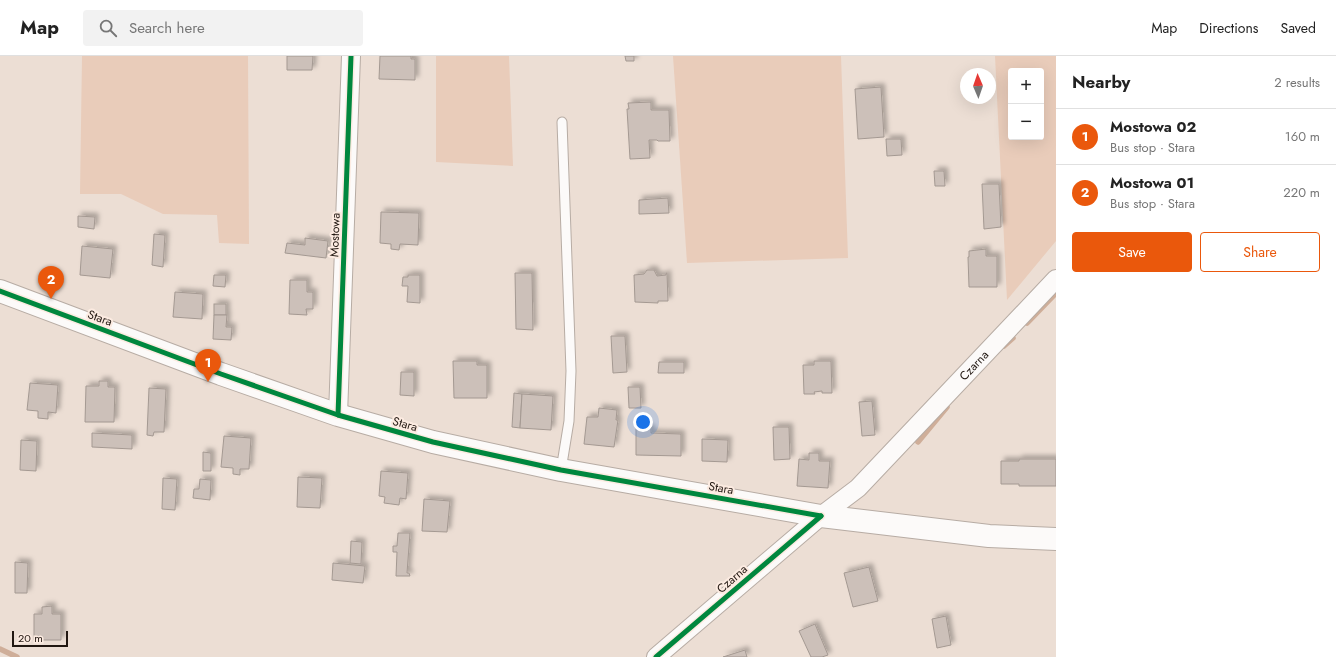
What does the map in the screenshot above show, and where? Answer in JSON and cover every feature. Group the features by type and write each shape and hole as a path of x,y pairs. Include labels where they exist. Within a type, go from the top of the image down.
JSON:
{"street":[{"name":"Mostowa","path":"338,415 351,56"},
{"name":"Czarna","path":"656,657 821,516 858,488 1056,279"},
{"name":"Stara","path":"0,291 221,374 338,415 433,442 561,470 821,516 989,536 1056,539"}],"lane":[{"path":"561,470 569,421 571,371 562,122"}],"shaded area":[{"path":"82,56 248,56 249,244 219,243 217,215 163,214 121,194 80,194"},
{"path":"436,56 509,56 513,166 436,162"},
{"path":"673,56 841,56 848,258 687,263"},
{"path":"995,56 1056,56 1056,241 1007,300"}],"building":[{"path":"287,56 313,56 312,70 287,70"},
{"path":"380,56 411,56 411,59 415,59 415,80 379,79"},
{"path":"625,56 634,56 634,61 626,61"},
{"path":"881,87 884,137 858,139 855,89"},
{"path":"651,102 651,110 669,110 670,141 649,140 650,158 630,159 627,109 629,109 628,103"},
{"path":"886,139 901,139 902,155 887,156"},
{"path":"934,171 944,171 945,186 935,186"},
{"path":"982,184 999,184 1001,227 984,229"},
{"path":"668,198 669,213 639,214 639,200"},
{"path":"381,212 419,213 418,245 400,244 399,250 391,249 391,244 380,243"},
{"path":"78,216 95,217 94,229 78,227"},
{"path":"154,234 165,235 163,267 152,265"},
{"path":"305,238 328,241 326,258 285,253 287,243 305,245"},
{"path":"82,246 113,249 110,278 80,275"},
{"path":"986,249 986,256 997,256 997,287 969,287 969,251"},
{"path":"647,270 654,270 657,276 666,275 667,273 668,301 658,301 658,303 635,302 634,275 644,274"},
{"path":"515,273 532,273 533,330 516,329"},
{"path":"214,275 226,275 225,287 213,286"},
{"path":"408,275 420,275 420,303 407,302 408,286 402,286 403,277 408,277"},
{"path":"290,280 307,280 307,292 313,292 313,309 306,309 307,315 289,314"},
{"path":"175,292 203,294 202,319 173,317"},
{"path":"214,304 226,304 226,315 214,315"},
{"path":"214,315 227,315 226,327 232,327 231,340 213,339"},
{"path":"611,336 625,336 627,372 613,373"},
{"path":"453,361 477,361 477,365 487,365 487,398 454,398"},
{"path":"814,361 831,361 832,393 822,393 822,391 814,392 815,394 804,394 803,365 814,365"},
{"path":"659,362 684,362 684,373 658,373"},
{"path":"401,372 414,372 414,396 400,395"},
{"path":"99,381 108,381 108,387 115,387 114,422 85,422 86,386 99,386"},
{"path":"30,383 58,385 56,413 48,412 48,419 38,418 38,411 27,410"},
{"path":"628,387 640,387 641,408 629,408"},
{"path":"149,388 166,389 164,432 154,432 153,436 147,435"},
{"path":"514,393 522,394 520,428 512,427"},
{"path":"522,394 553,396 551,430 520,428"},
{"path":"872,401 875,435 862,436 859,402"},
{"path":"599,408 617,410 616,420 618,420 614,447 584,444 587,417 598,417"},
{"path":"773,427 789,427 790,459 774,460"},
{"path":"636,428 651,428 651,433 681,434 681,456 636,455"},
{"path":"92,433 132,435 132,449 92,447"},
{"path":"224,436 251,438 249,469 240,469 240,475 233,474 233,468 221,467"},
{"path":"702,439 728,440 727,462 702,461"},
{"path":"21,440 37,441 36,471 20,470"},
{"path":"203,452 211,453 211,471 203,471"},
{"path":"809,453 819,453 819,461 830,461 828,488 797,486 799,459 809,460"},
{"path":"1019,459 1056,459 1056,486 1019,486 1019,484 1001,484 1001,461 1019,461"},
{"path":"381,471 408,473 406,499 400,498 399,505 384,503 385,497 379,496"},
{"path":"298,477 322,478 320,508 297,507"},
{"path":"163,478 177,479 175,510 162,509"},
{"path":"200,479 211,480 210,500 193,498 194,489 199,489"},
{"path":"424,499 450,501 447,532 422,531"},
{"path":"398,533 410,533 407,573 409,573 410,576 396,576 397,552 393,552 393,546 397,546"},
{"path":"351,541 362,542 361,564 350,563"},
{"path":"15,562 28,563 27,593 15,593"},
{"path":"333,563 365,566 363,583 332,580"},
{"path":"869,567 878,601 853,607 844,573"},
{"path":"52,606 52,614 61,614 61,640 34,640 34,614 42,614 42,607"},
{"path":"946,616 951,645 937,648 932,619"},
{"path":"815,624 828,655 822,657 811,657 799,631"},
{"path":"745,650 747,657 723,657"}],"waterway":[{"path":"1027,323 1056,293"},
{"path":"1004,346 1013,338"},
{"path":"918,442 947,407"},
{"path":"0,649 17,657"}],"cycle path":[{"path":"338,415 351,56"},
{"path":"0,291 221,374 338,415 433,442 561,470 821,516"},
{"path":"656,657 821,516"}],"place":[{"name":"Mostowa 01","path":"51,299"},
{"name":"Mostowa 02","path":"208,382"}]}
